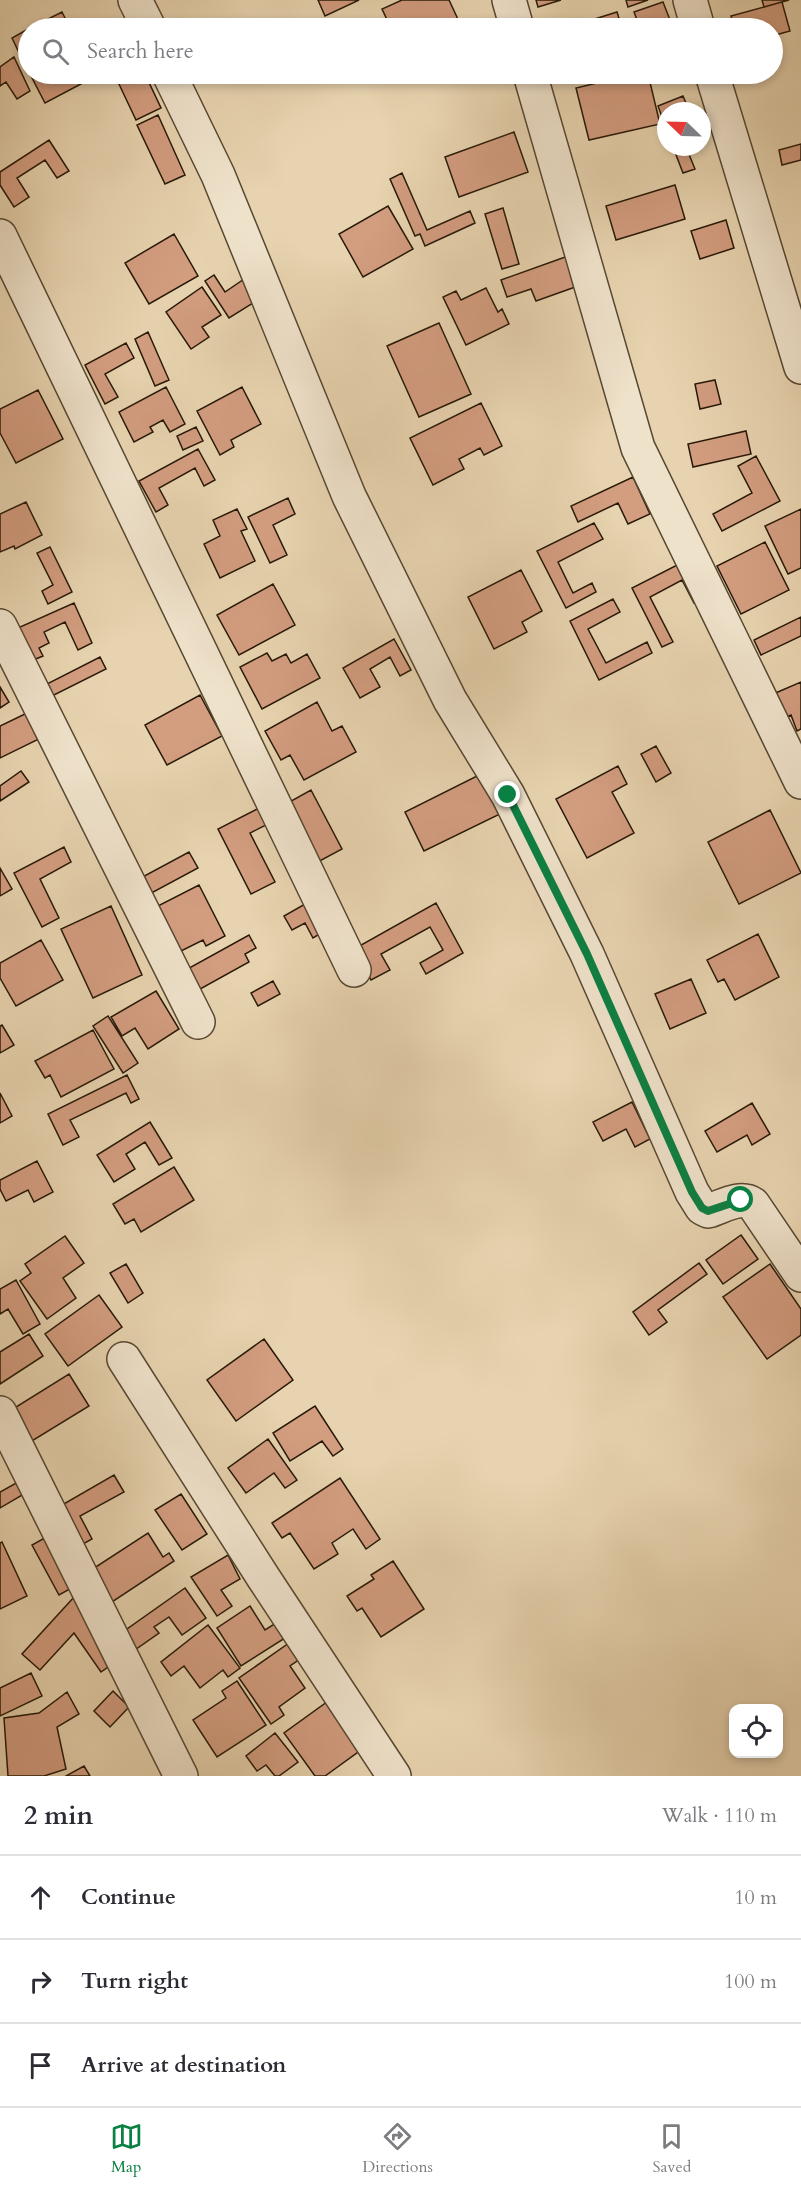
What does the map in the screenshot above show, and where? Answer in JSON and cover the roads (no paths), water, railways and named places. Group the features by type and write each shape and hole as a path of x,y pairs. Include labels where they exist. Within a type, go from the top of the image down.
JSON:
{"street":[{"path":"135,0 144,18"},
{"path":"509,0 514,18"},
{"path":"690,0 695,18"},
{"path":"174,84 218,175 349,496 450,700 508,795 587,954 692,1192 702,1208 708,1211 741,1200 747,1200 753,1204 801,1275"},
{"path":"533,84 638,448 801,782"},
{"path":"715,84 801,367"},
{"path":"0,236 354,970"},
{"path":"0,626 198,1022"},
{"path":"124,1359 263,1577 394,1776"},
{"path":"0,1413 182,1776"}]}
